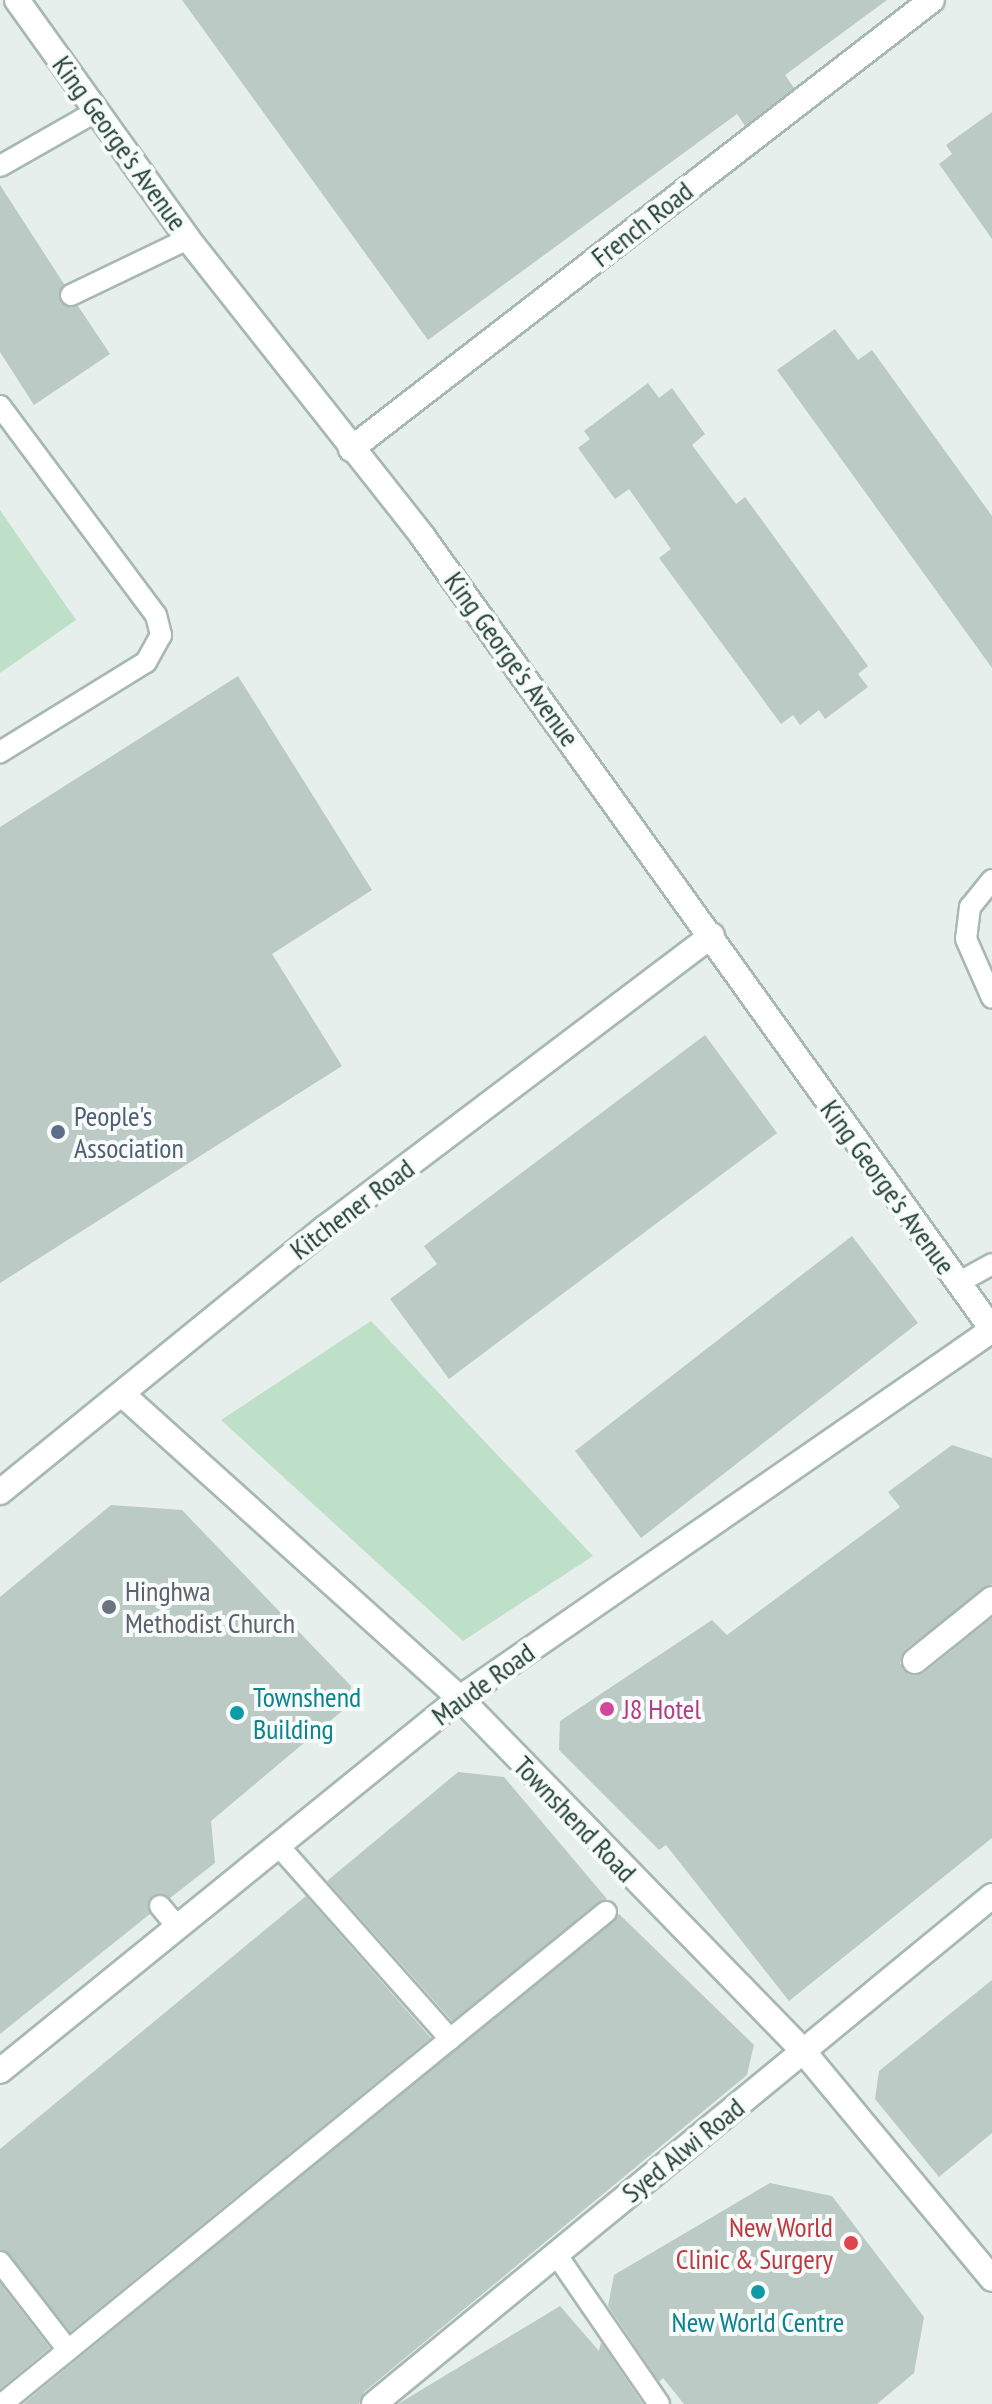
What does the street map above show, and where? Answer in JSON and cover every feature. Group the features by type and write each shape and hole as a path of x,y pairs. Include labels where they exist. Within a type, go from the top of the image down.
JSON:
{"street":[{"name":"King George's Avenue","path":"17,0 188,239 423,537 712,935 992,1330"},
{"name":"French Road","path":"351,449 932,0"},
{"name":"Kitchener Road","path":"0,1492 325,1228 712,935"},
{"name":"Maude Road","path":"0,2071 168,1915 277,1844 460,1698 992,1330"},
{"name":"Townshend Road","path":"122,1394 460,1698 803,2051 992,2279"},
{"path":"915,1661 992,1599"},
{"name":"Syed Alwi Road","path":"374,2404 992,1896"}],"lane":[{"path":"0,166 97,111"},
{"path":"71,295 188,239"},
{"path":"0,406 156,615 161,635 146,662 0,752"},
{"path":"992,880 970,907 966,939 992,998"},
{"path":"958,1283 992,1264"},
{"path":"277,1844 450,2039"},
{"path":"2,2404 606,1912"},
{"path":"556,2254 659,2404"},
{"path":"0,2262 68,2350"}],"green space":[{"path":"0,510 76,620 0,673"},
{"path":"371,1321 593,1556 463,1641 221,1420"}],"building":[{"path":"182,0 887,0 785,75 794,88 745,126 737,114 428,340"},
{"path":"992,112 992,239 939,164 952,154 946,145"},
{"path":"0,185 64,284 60,301 78,306 110,354 34,405 0,352"},
{"path":"835,329 858,360 872,350 992,516 992,668 777,370"},
{"path":"648,383 659,398 672,388 705,434 692,445 736,504 745,497 868,666 858,674 868,687 825,719 819,710 800,725 793,715 781,724 659,558 671,549 629,489 615,499 578,448 590,439 584,431"},
{"path":"238,676 372,890 272,954 342,1066 0,1283 0,827"},
{"path":"705,1035 777,1133 449,1379 390,1299 437,1264 424,1246"},
{"path":"852,1236 918,1323 641,1538 575,1451"},
{"path":"952,1445 992,1458 992,1584 906,1649 900,1663 909,1675 924,1673 992,1618 992,1838 789,2001 666,1845 659,1850 559,1750 560,1721 712,1620 727,1635 900,1507 888,1492"},
{"path":"111,1505 182,1510 351,1686 348,1706 211,1821 215,1863 170,1898 152,1896 150,1914 0,2034 0,1597"},
{"path":"458,1772 504,1777 607,1899 452,2021 327,1881"},
{"path":"306,1896 431,2038 70,2332 0,2249 0,2149"},
{"path":"619,1914 754,2045 747,2075 364,2392 359,2404 23,2404"},
{"path":"992,1980 992,2133 939,2177 875,2099 879,2071"},
{"name":"New World Centre","path":"770,2183 832,2196 924,2317 914,2373 877,2404 684,2404 663,2378 659,2382 608,2306 614,2275"},
{"path":"0,2283 50,2348 0,2389"},
{"path":"560,2306 599,2351 601,2342 643,2404 398,2404"}],"place":[{"name":"People's Association","path":"58,1132"},
{"name":"Hinghwa Methodist Church","path":"109,1607"},
{"name":"J8 Hotel","path":"607,1709"},
{"name":"Townshend Building","path":"237,1713"},
{"name":"New World Clinic & Surgery","path":"851,2243"},
{"name":"New World Centre","path":"758,2292"}]}
